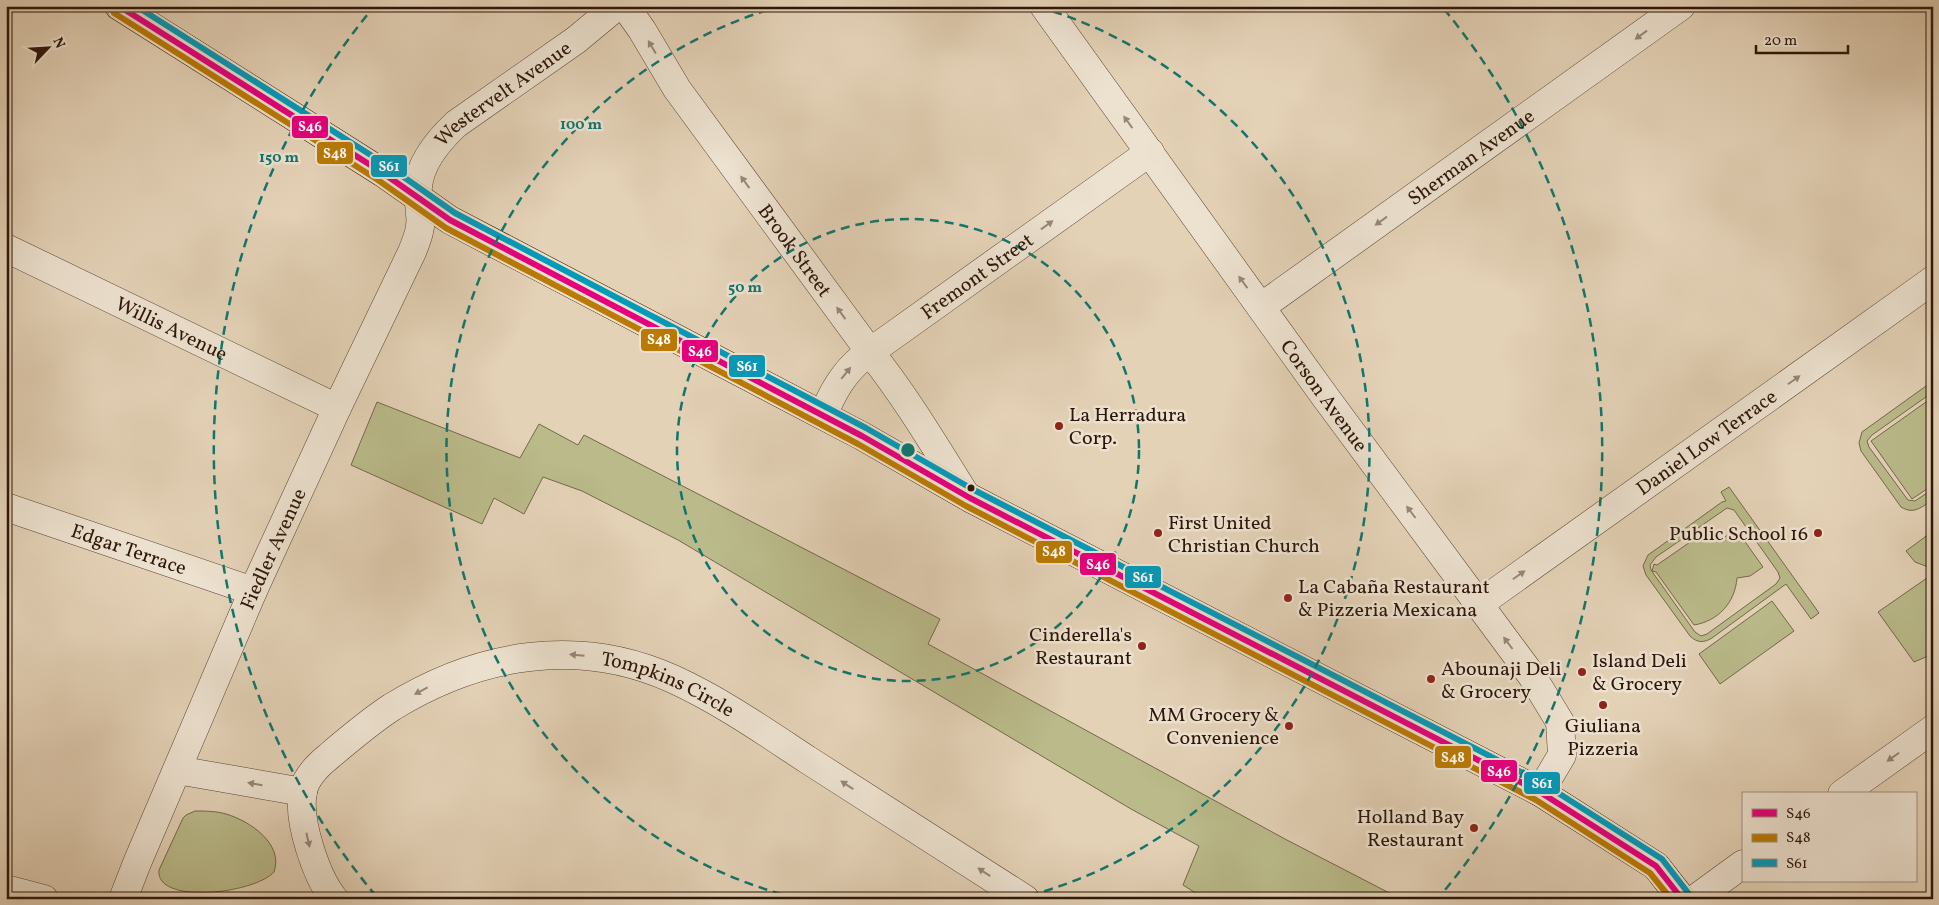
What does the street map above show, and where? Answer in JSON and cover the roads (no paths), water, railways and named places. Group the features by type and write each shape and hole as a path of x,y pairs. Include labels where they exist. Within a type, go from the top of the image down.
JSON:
{"main road":[{"path":"119,6 383,173 418,200 450,220 823,415 965,494 1540,792 1656,866 1682,899"}],"street":[{"name":"Westervelt Avenue","path":"418,200 421,171 436,146 448,131 576,40 617,6"},
{"name":"Brook Street","path":"625,6 642,30 677,89 903,397 965,494"},
{"name":"Corson Avenue","path":"1044,6 1261,307 1532,676 1560,722 1562,756 1540,792"},
{"name":"Sherman Avenue","path":"1261,307 1681,6"},
{"name":"Fremont Street","path":"823,415 839,382 856,362 1150,152"},
{"name":"Fiedler Avenue","path":"123,899 253,591 337,408 416,244 420,225 418,200"},
{"name":"Willis Avenue","path":"6,248 337,408"},
{"name":"Daniel Low Terrace","path":"1479,604 1933,280"},
{"name":"Edgar Terrace","path":"6,507 253,591"},
{"name":"Tompkins Circle","path":"324,897 303,816 303,792 306,781 317,767 390,708 443,680 504,660 549,654 590,656 652,671 671,678 715,700 1024,899"},
{"path":"1845,792 1933,729"},
{"path":"177,770 303,792"},
{"path":"1695,899 1742,865"},
{"path":"6,889 44,899"}],"place":[{"name":"La Herradura Corp.","path":"1059,426"},
{"name":"First United Christian Church","path":"1158,533"},
{"name":"Public School 16","path":"1818,533"},
{"name":"La Cabaña Restaurant & Pizzeria Mexicana","path":"1288,598"},
{"name":"Cinderella's Restaurant","path":"1142,646"},
{"name":"Island Deli & Grocery","path":"1582,672"},
{"name":"Abounaji Deli & Grocery","path":"1431,679"},
{"name":"Giuliana Pizzeria","path":"1603,705"},
{"name":"MM Grocery & Convenience","path":"1289,726"},
{"name":"Holland Bay Restaurant","path":"1474,828"}]}
